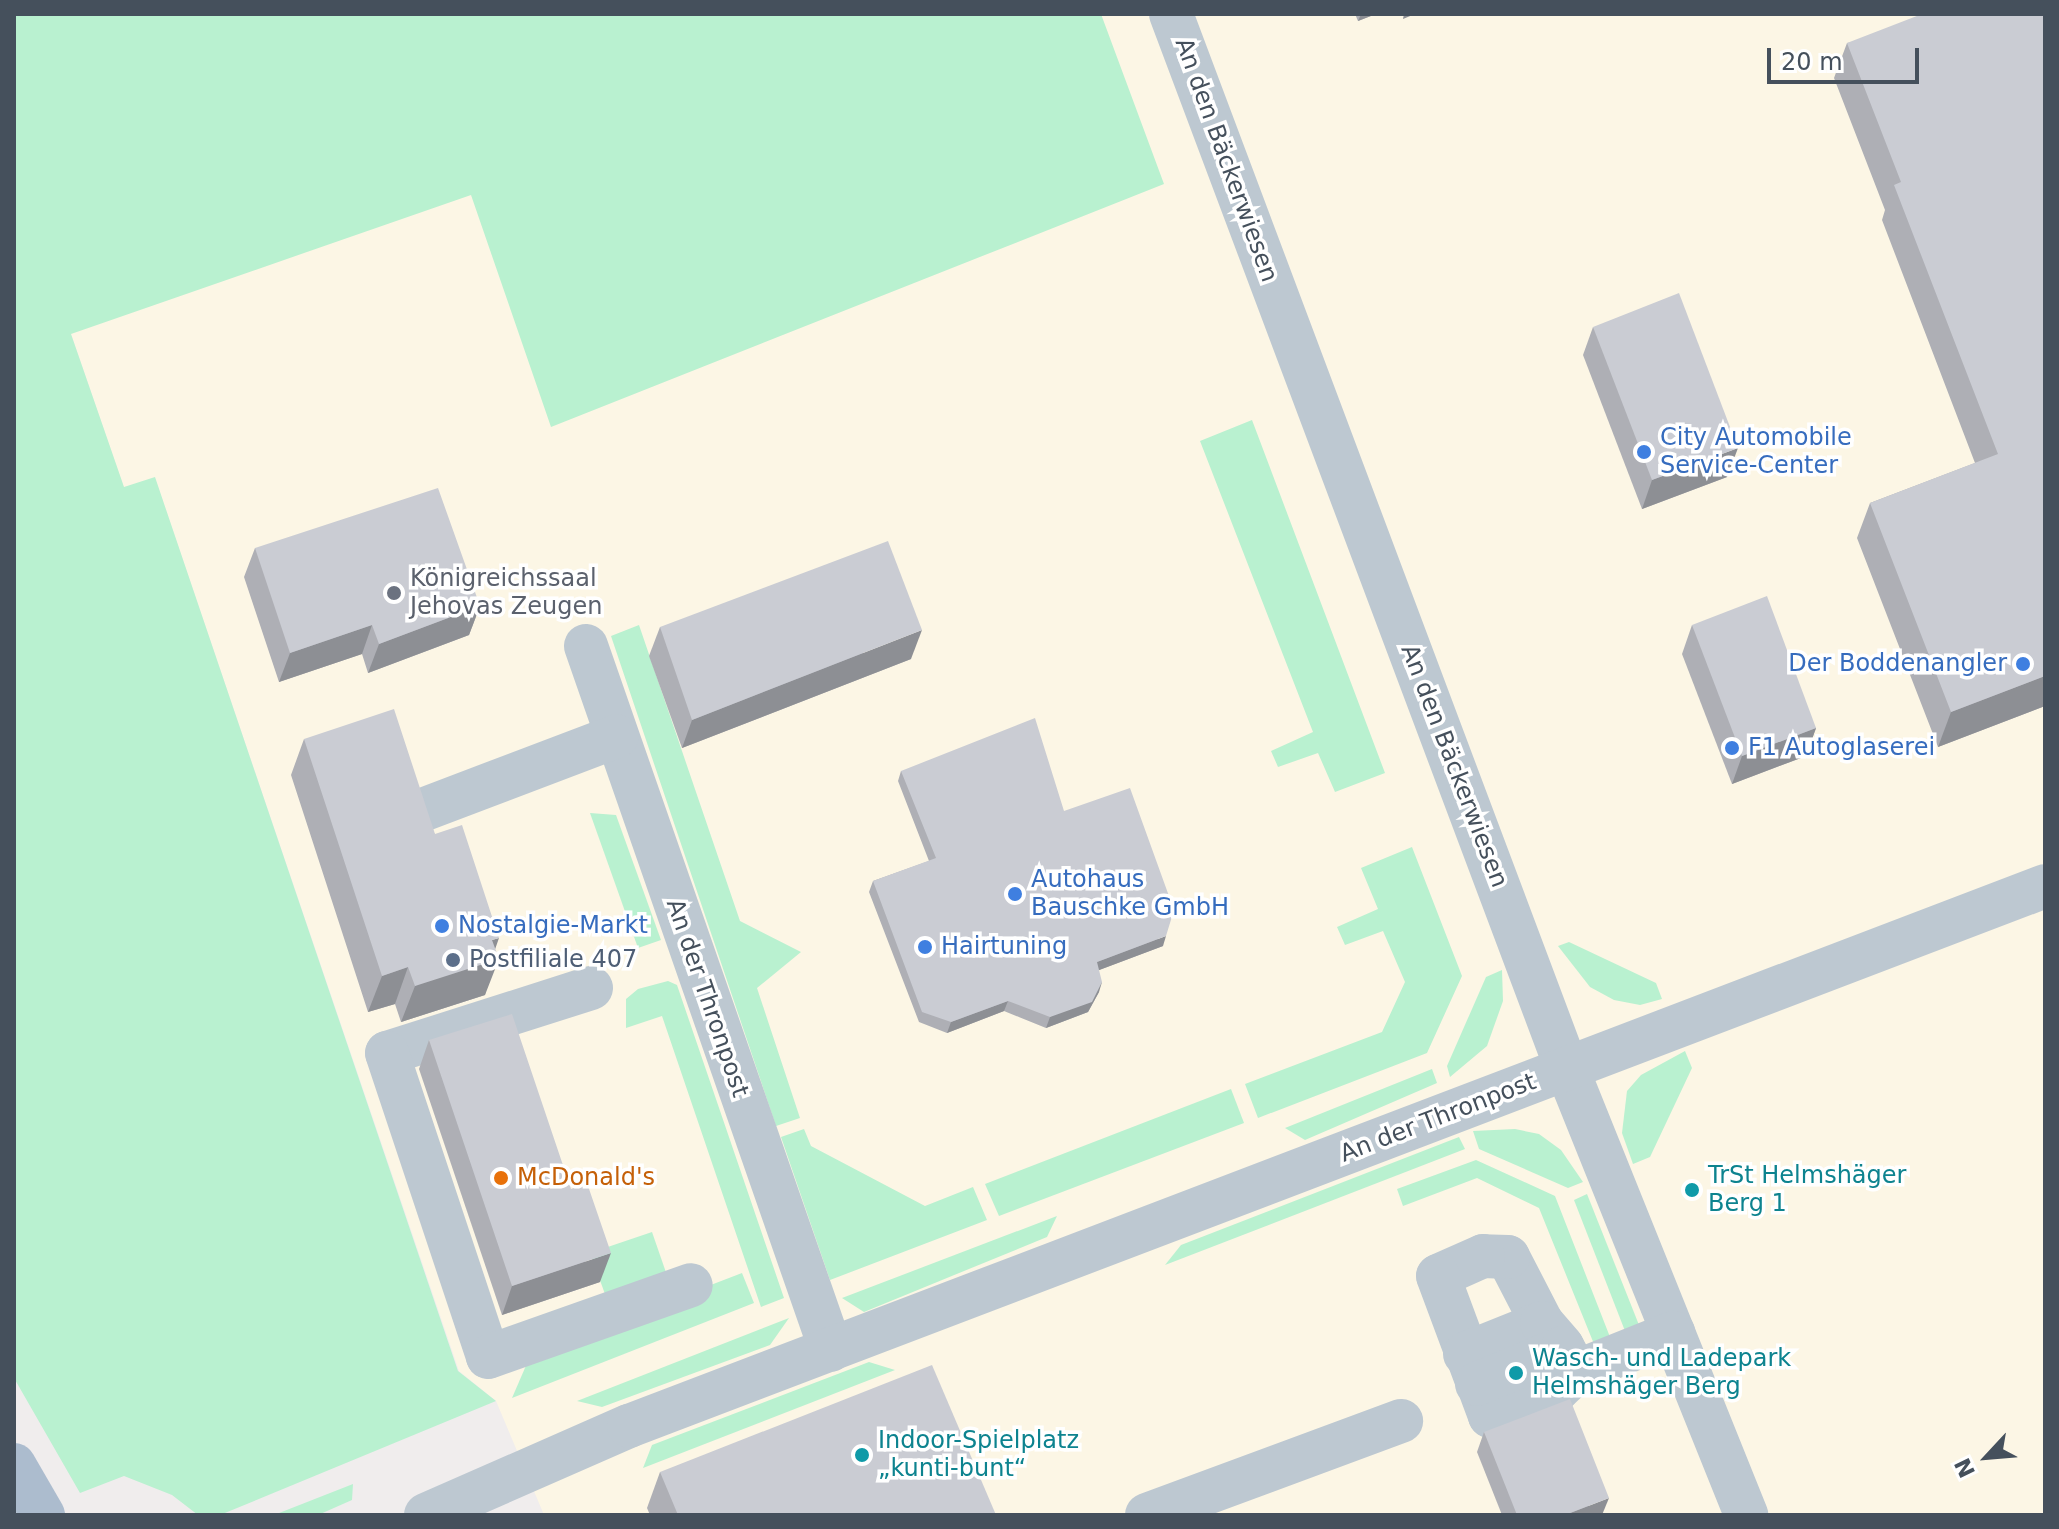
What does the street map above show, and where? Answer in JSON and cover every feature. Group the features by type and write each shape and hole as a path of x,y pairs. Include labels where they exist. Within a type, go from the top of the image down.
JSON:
{"main road":[{"path":"14,1465 43,1515"}],"street":[{"name":"An den Bäckerwiesen","path":"1171,14 1567,1069 1746,1515"},
{"name":"An der Thronpost","path":"586,646 831,1350"},
{"path":"425,809 617,736"},
{"name":"An der Thronpost","path":"426,1515 629,1426 2045,886"},
{"path":"591,988 387,1053 488,1357 691,1285"},
{"path":"1483,1256 1508,1257 1561,1348 1557,1390 1477,1385 1438,1276 1483,1256"},
{"path":"1477,1385 1561,1348 1673,1333"},
{"path":"1147,1515 1401,1421"}],"shaded area":[{"path":"14,14 2045,14 2045,1515 544,1515 496,1401 459,1371 155,478 124,488 71,334"}],"green space":[{"path":"14,14 1101,14 1164,184 551,427 471,195 71,334 124,487 155,477 458,1371 496,1401 220,1515 198,1515 172,1495 124,1476 80,1493 14,1378"},
{"path":"1252,420 1385,773 1335,792 1318,753 1278,767 1271,751 1313,732 1200,441"},
{"path":"639,625 740,921 801,952 757,988 800,1118 776,1126 611,636"},
{"path":"590,813 616,815 661,940 638,948"},
{"path":"1412,847 1462,976 1427,1053 1258,1118 1245,1084 1382,1032 1405,982 1383,931 1345,945 1337,927 1378,909 1361,868"},
{"path":"1569,942 1656,983 1662,999 1640,1005 1614,1000 1590,987 1558,946"},
{"path":"1502,970 1503,1001 1487,1046 1450,1077 1447,1066 1486,977"},
{"path":"668,981 677,985 784,1298 761,1307 662,1016 626,1028 626,999 638,989"},
{"path":"1685,1051 1692,1068 1650,1157 1633,1164 1622,1133 1627,1091 1641,1075"},
{"path":"1432,1069 1437,1083 1305,1140 1285,1128"},
{"path":"1231,1089 1244,1123 999,1216 985,1184"},
{"path":"804,1129 811,1146 925,1206 973,1187 987,1220 830,1280 781,1137"},
{"path":"1515,1129 1539,1134 1561,1150 1583,1182 1568,1188 1479,1149 1473,1131"},
{"path":"1459,1137 1465,1149 1165,1265 1181,1245"},
{"path":"1476,1160 1555,1196 1610,1337 1594,1344 1539,1208 1477,1178 1403,1206 1397,1189"},
{"path":"1587,1194 1639,1325 1625,1331 1574,1200"},
{"path":"1057,1216 1047,1237 864,1312 842,1298"},
{"path":"652,1232 670,1284 609,1305 590,1253"},
{"path":"742,1273 754,1303 512,1398 531,1354"},
{"path":"789,1318 770,1345 602,1407 577,1401"},
{"path":"869,1362 895,1370 643,1468 652,1445"},
{"path":"353,1484 352,1500 318,1515 274,1515"}],"building":[{"path":"1922,14 2045,14 2045,676 1951,712 1870,503 1998,454 1894,185 1901,182 1847,43"},
{"path":"1679,293 1738,448 1652,480 1593,327"},
{"path":"438,488 480,606 379,644 372,625 290,653 255,548"},
{"path":"888,541 922,630 692,720 660,627"},
{"path":"1767,596 1816,728 1742,756 1692,625"},
{"path":"394,709 435,834 462,825 499,938 492,940 499,959 415,986 408,967 382,976 304,739"},
{"path":"1035,718 1064,811 1130,788 1174,910 1166,936 1097,962 1102,982 1092,1002 1050,1017 1008,1001 951,1022 922,1012 873,881 936,858 901,771"},
{"name":"McDonald's","path":"512,1014 571,1189 587,1183 611,1253 512,1286 429,1040"},
{"name":"Indoor-Spielplatz „kunti-bunt“","path":"932,1365 996,1515 678,1515 660,1472"},
{"path":"1570,1399 1609,1498 1565,1515 1517,1515 1484,1432"}],"place":[{"name":"City Automobile Service-Center","path":"1644,452"},
{"name":"Königreichssaal Jehovas Zeugen","path":"394,593"},
{"name":"Der Boddenangler","path":"2023,664"},
{"name":"F1 Autoglaserei","path":"1732,748"},
{"name":"Autohaus Bauschke GmbH","path":"1015,894"},
{"name":"Nostalgie-Markt","path":"442,926"},
{"name":"Hairtuning","path":"925,947"},
{"name":"Postfiliale 407","path":"453,960"},
{"name":"McDonald's","path":"501,1178"},
{"name":"TrSt Helmshäger Berg 1","path":"1692,1190"},
{"name":"Wasch- und Ladepark Helmshäger Berg","path":"1516,1373"},
{"name":"Indoor-Spielplatz „kunti-bunt“","path":"862,1455"}]}
